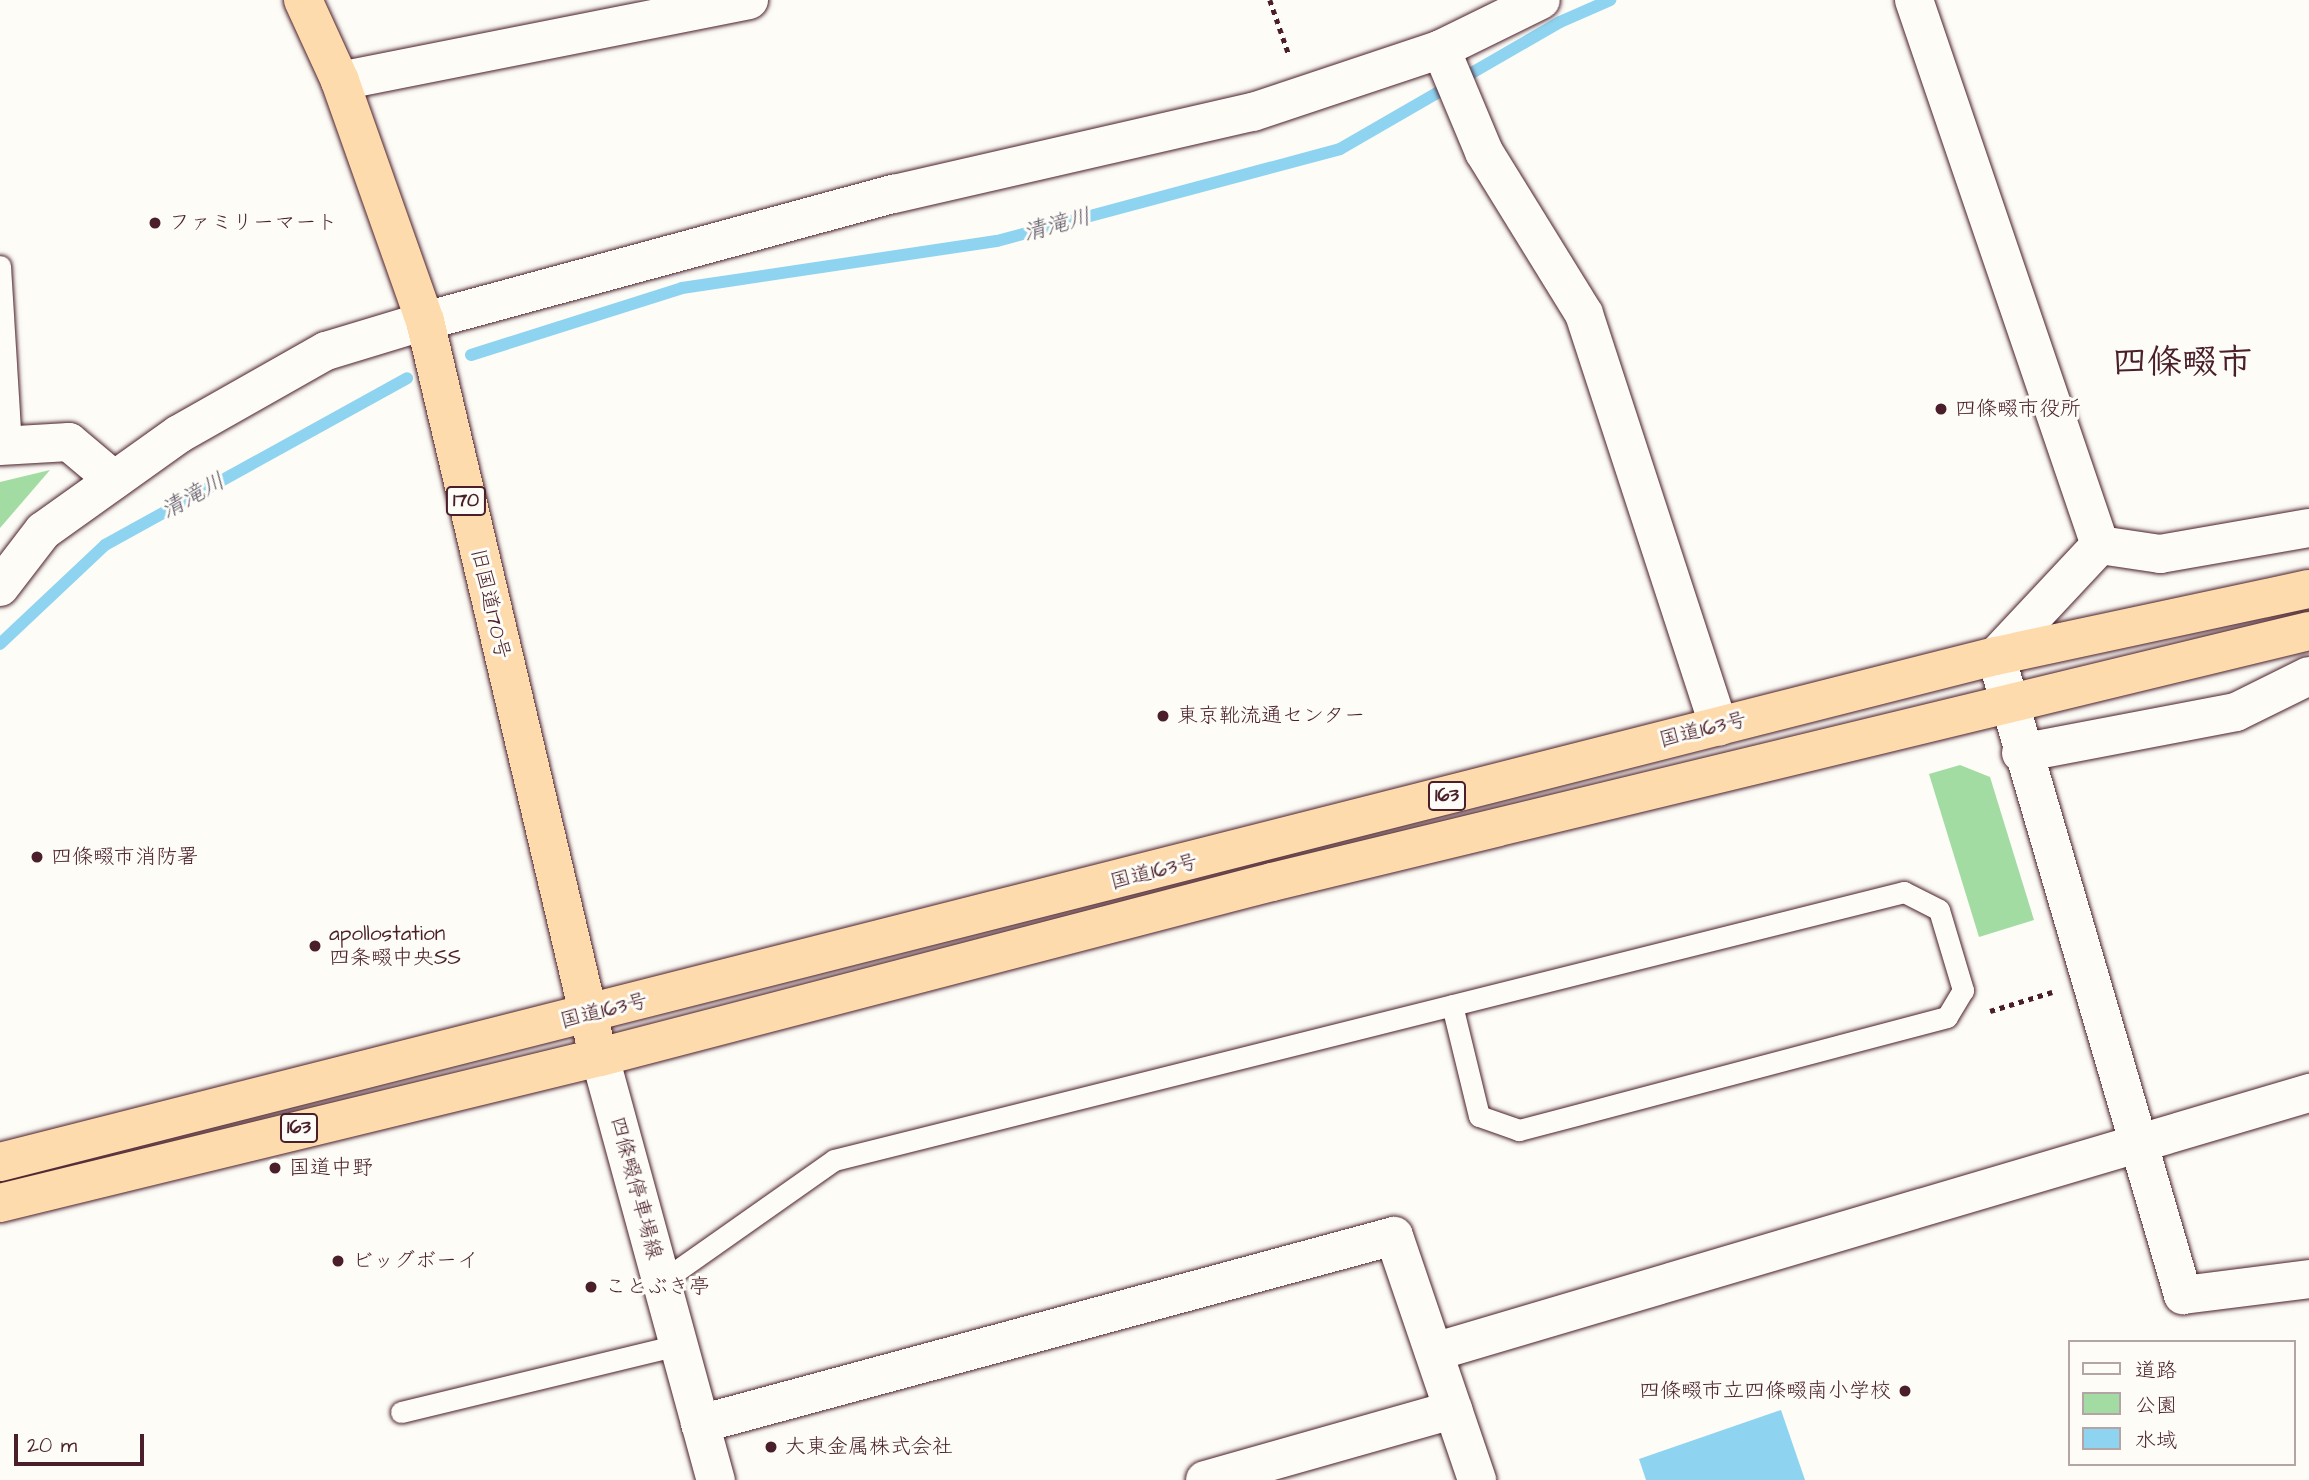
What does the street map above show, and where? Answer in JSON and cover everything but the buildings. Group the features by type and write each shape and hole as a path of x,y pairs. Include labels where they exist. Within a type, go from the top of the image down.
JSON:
{"highway":[{"name":"旧国道170号","path":"303,0 340,81 425,321 587,1015 600,1057"},
{"name":"国道163号","path":"0,1162 1996,656 2309,589"},
{"name":"国道163号","path":"0,1203 600,1057 1285,878 2309,631"}],"street":[{"path":"340,81 749,0"},
{"path":"0,587 43,531 179,434 326,351 425,321 894,194 1253,112 1443,53 1541,0"},
{"path":"1914,0 2100,545"},
{"path":"1443,53 1484,152 1584,314 1719,726"},
{"path":"6,445 69,442 114,480"},
{"path":"2100,545 2160,554 2309,528"},
{"path":"2100,545 1996,656 2005,703 2183,1295 2309,1279"},
{"path":"2021,753 2236,712 2309,676"},
{"name":"四條畷停車場線","path":"600,1057 716,1480"},
{"path":"1434,1352 2309,1093"},
{"path":"701,1424 1394,1236 1477,1480"},
{"path":"1205,1480 1453,1410"}],"lane":[{"path":"0,266 6,445"},
{"path":"662,1281 834,1160 1452,1005 1904,892 1939,911 1963,989 1947,1017 1519,1130 1479,1116 1452,1005"},
{"path":"401,1412 679,1345"}],"path":[{"path":"1270,0 1289,54"},
{"path":"1986,1012 2089,980"}],"green space":[{"path":"50,470 0,528 0,482"},
{"path":"1960,765 1990,777 2034,920 1979,937 1929,774"}],"water":[{"path":"1781,1410 1805,1480 1646,1480 1639,1459"}],"waterway":[{"name":"清滝川","path":"471,355 682,288 997,241 1340,149 1560,22 1610,0"},
{"name":"清滝川","path":"0,644 105,545 407,378"}],"place":[{"name":"ファミリーマート","path":"155,223"},
{"name":"四條畷市役所","path":"1941,409"},
{"name":"東京靴流通センター","path":"1163,716"},
{"name":"四條畷市消防署","path":"37,857"},
{"name":"apollostation 四条畷中央SS","path":"315,946"},
{"name":"国道中野","path":"275,1168"},
{"name":"ビッグボーイ","path":"338,1261"},
{"name":"ことぶき亭","path":"591,1287"},
{"name":"四條畷市立四條畷南小学校","path":"1905,1391"},
{"name":"大東金属株式会社","path":"771,1447"}],"district":[{"name":"四條畷市","path":"2182,363"}]}
